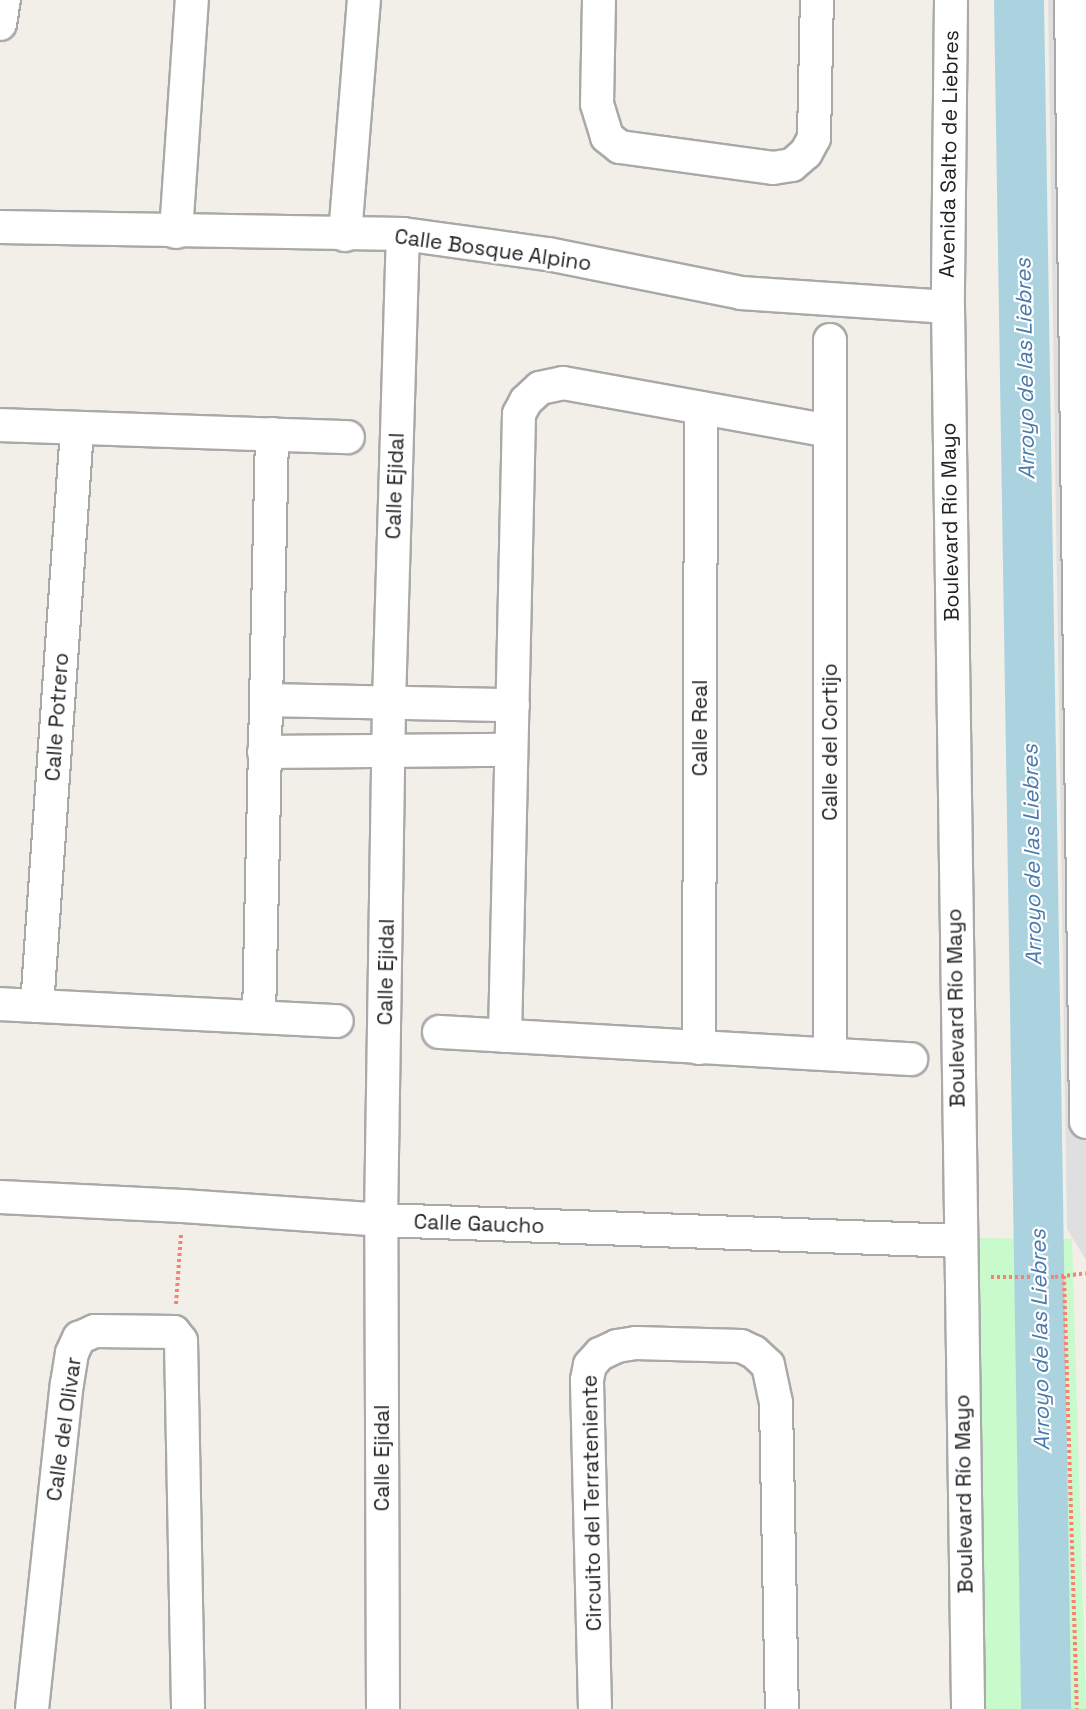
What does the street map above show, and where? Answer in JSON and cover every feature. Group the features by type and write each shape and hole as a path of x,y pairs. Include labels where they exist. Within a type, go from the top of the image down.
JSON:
{"street":[{"path":"176,232 192,0"},
{"path":"345,235 364,0"},
{"path":"599,0 597,104 608,137 620,147 773,168 792,165 806,153 814,138 817,0"},
{"name":"Avenida Salto de Liebres","path":"948,307 951,0"},
{"path":"1071,0 1080,177 1086,1122"},
{"name":"Calle Bosque Alpino","path":"0,227 345,235 403,234 548,254 741,293 948,307"},
{"name":"Calle Ejidal","path":"383,1709 381,1220 389,703 403,234"},
{"name":"Boulevard Río Mayo","path":"948,307 959,1241 968,1709"},
{"name":"Calle del Cortijo","path":"830,340 830,1054"},
{"path":"505,1036 519,414 526,401 540,388 563,382 830,431"},
{"name":"Calle Real","path":"699,1048 701,408"},
{"path":"0,425 348,437"},
{"name":"Calle Potrero","path":"37,1006 77,429"},
{"path":"259,1017 272,434"},
{"path":"266,700 513,705"},
{"path":"264,752 511,750"},
{"path":"0,1004 337,1021"},
{"path":"439,1032 911,1059"},
{"name":"Calle Gaucho","path":"0,1197 183,1206 381,1220 959,1241"},
{"name":"Calle del Olivar","path":"32,1709 72,1353 79,1338 95,1331 174,1332"},
{"path":"174,1332 181,1341 183,1353 188,1709"},
{"name":"Circuito del Terrateniente","path":"595,1709 587,1380 590,1365 600,1354 617,1346 636,1343 741,1346 754,1352 768,1365 776,1403 782,1709"}],"path":[{"path":"174,1332 183,1206"},
{"path":"987,1277 1055,1277 1086,1273"},
{"path":"1064,1276 1077,1709"}],"shaded area":[{"path":"1048,0 1086,0 1086,1260 1067,1229"}],"green space":[{"path":"971,1238 1072,1239 1086,1709 978,1709"}],"waterway":[{"name":"Arroyo de las Liebres","path":"1019,0 1046,1709"}]}
